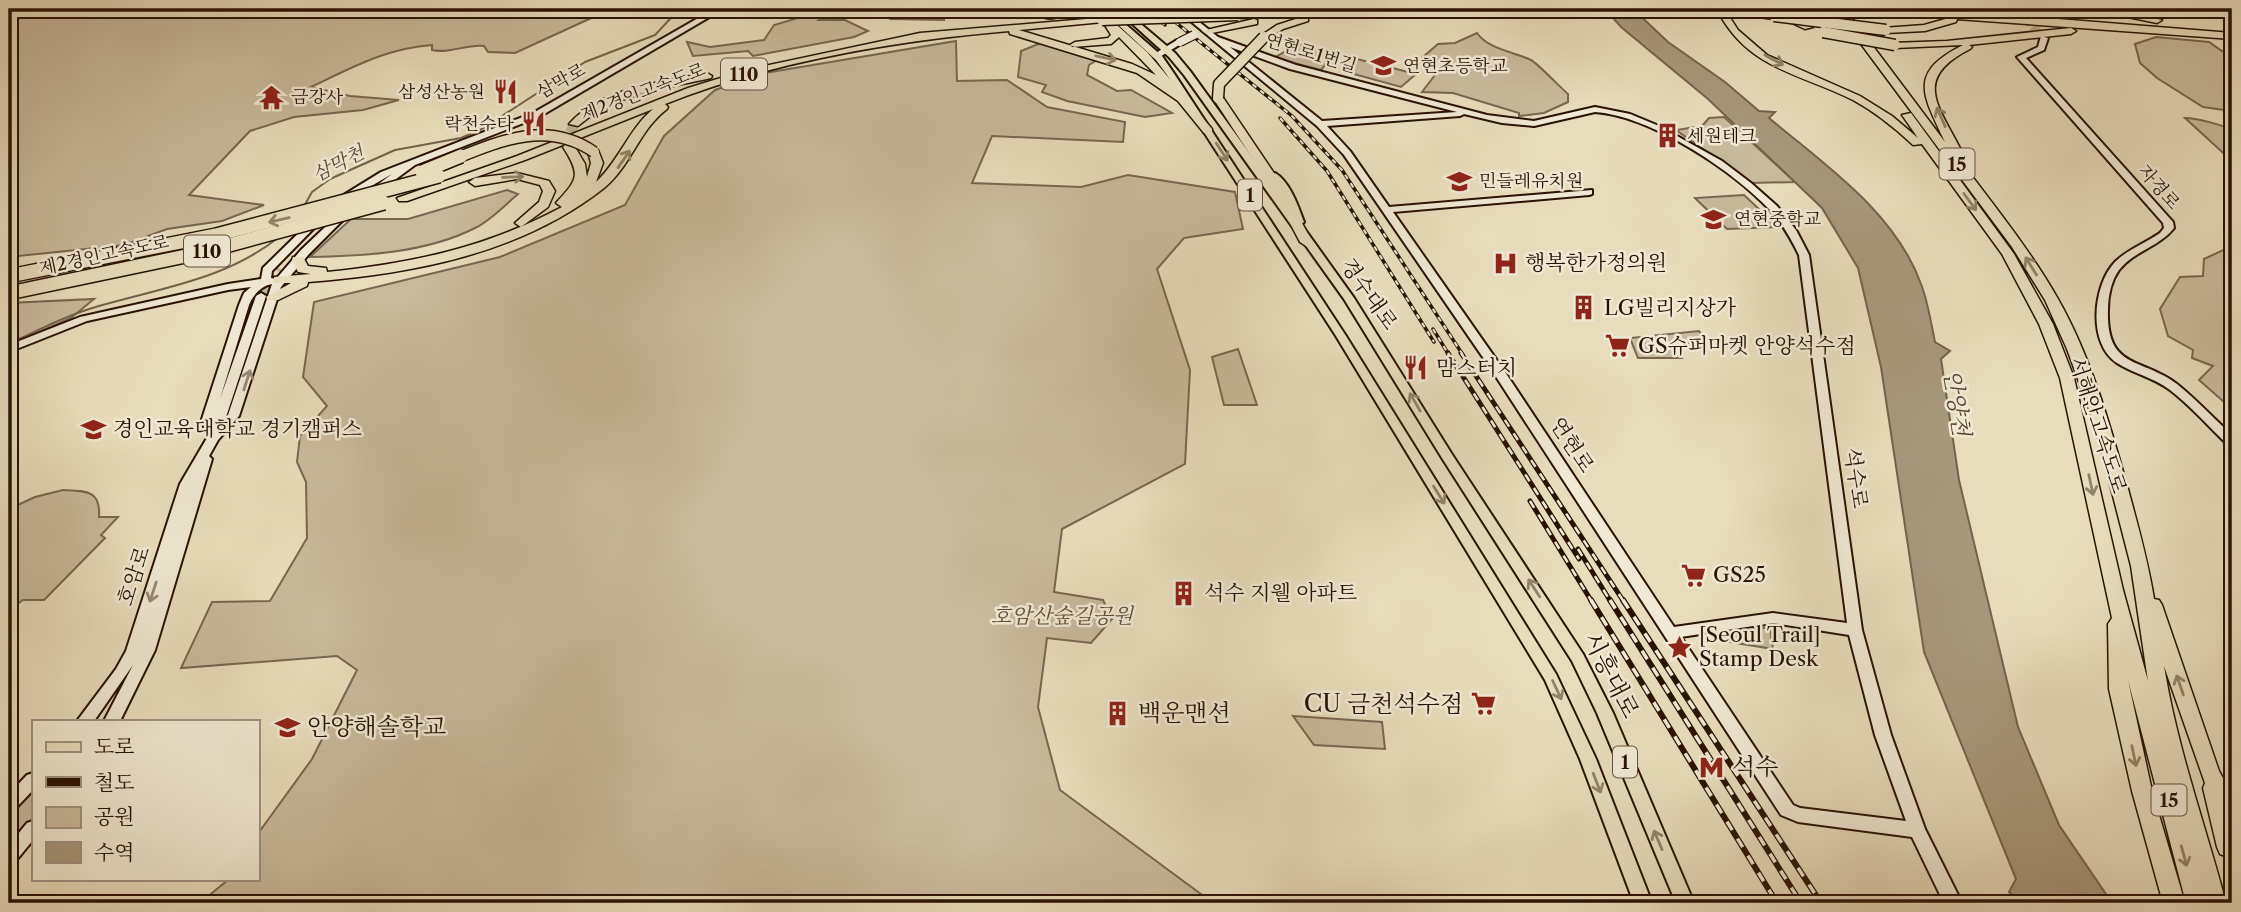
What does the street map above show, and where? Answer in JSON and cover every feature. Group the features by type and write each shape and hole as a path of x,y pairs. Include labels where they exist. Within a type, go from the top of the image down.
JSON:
{"highway":[{"path":"1030,9 1048,16 1102,16 1144,54 1208,131"},
{"path":"1143,9 1189,9"},
{"name":"제2경인고속도로","path":"1235,13 1292,9"},
{"name":"제2경인고속도로","path":"9,276 171,245 309,212 439,176 538,143 716,76 777,59 927,31 1102,16 1432,9"},
{"path":"1792,9 1886,10 2232,33"},
{"name":"서해안고속도로","path":"1828,9 2008,254 2046,324 2067,378 2114,590 2152,697 2215,903"},
{"name":"서해안고속도로","path":"1840,9 2018,246 2052,300 2103,426 2140,566 2152,697 2197,903"},
{"path":"1846,9 1851,24"},
{"path":"1886,10 1905,9"},
{"path":"2093,9 2232,33"},
{"path":"1212,35 1339,14 1389,10"},
{"path":"1886,10 2213,34"},
{"path":"1722,12 1736,33 1767,57 1854,97 1890,119 1955,180"},
{"path":"1722,12 1776,15 1886,30 1925,28 1954,20"},
{"path":"1306,242 1276,185 1218,98 1219,84 1264,37 1288,24 1339,14"},
{"path":"1776,15 1851,39 1895,46 2091,30 2232,33"},
{"path":"1102,16 1115,37 1101,44 1075,45 1059,37 1059,32 1068,27 1102,16"},
{"name":"제2경인고속도로","path":"9,293 175,258 401,201 710,85 800,60 920,36 1102,16"},
{"path":"920,36 1006,32 1031,34 1071,51 1139,68 1162,82 1181,99"},
{"path":"1969,179 1929,93 1927,82 1936,64 1952,52 2001,38"},
{"path":"574,124 590,111 630,95 777,59"},
{"path":"271,280 303,269 331,274 391,270 455,255 510,236 570,206 614,173 653,114 710,85"},
{"path":"309,212 507,140 561,136 583,142 594,152 599,162 593,179 573,201 552,216"},
{"path":"271,280 299,284 331,274 435,256 503,234 548,213 572,195 583,172 581,163 569,147"},
{"path":"401,201 500,178 524,176 545,183 549,191 544,204 503,234"},
{"path":"2140,566 2210,772 2228,846"},
{"path":"2114,590 2119,689 2142,792 2174,903"},
{"path":"2210,772 2232,813"}],"main road":[{"name":"경수대로","path":"1119,9 1166,50 1196,85 1306,242 1349,298 1448,458 1558,625"},
{"name":"1","path":"1102,16 1155,56 1208,131 1341,337 1551,678 1571,720 1643,903"},
{"name":"시흥대로","path":"1558,625 1605,713 1685,903"}],"street":[{"name":"삼막로","path":"271,280 324,214 358,188 536,115 719,9"},
{"path":"1179,9 1212,35"},
{"name":"연현로1번길","path":"1166,50 1194,35 1212,35 1293,67 1512,122 1546,122 1583,111 1601,110 1643,120"},
{"name":"연현로","path":"1212,35 1240,61 1321,124 1347,153 1448,296 1787,810 1798,816 1917,830"},
{"name":"자경로","path":"2044,37 2041,48 2021,57 2168,222 2169,228 2126,254 2111,274 2102,299 2101,319 2110,346 2116,358 2163,379 2232,442"},
{"path":"1155,56 1166,50"},
{"path":"1240,61 1254,53"},
{"path":"1321,124 1471,113"},
{"name":"석수로","path":"1643,120 1714,160 1758,192 1802,250 1854,630 1883,735 1917,830 1953,903"},
{"name":"삼막로","path":"271,280 355,204 411,165"},
{"path":"1387,211 1589,192"},
{"path":"9,349 84,319 271,280"},
{"path":"228,287 271,280"},
{"name":"호암로","path":"113,720 148,650 212,438 271,280"},
{"name":"호암로","path":"86,720 121,673 133,652 186,484 212,438"},
{"path":"1672,633 1773,618 1854,630"},
{"path":"9,804 32,781"},
{"path":"9,857 32,829"}],"green space":[{"path":"9,9 292,9 306,15 316,9 611,9 515,53 488,52 484,46 439,51 432,50 432,45 416,47 370,60 311,87 350,96 399,100 363,110 294,117 250,131 189,195 264,205 222,221 167,229 124,245 9,257"},
{"path":"828,9 853,14 825,16 819,20 845,20 868,31 854,37 753,56 748,51 693,56 687,42 710,47 764,40 774,25"},
{"path":"883,9 971,9 973,13 963,16 944,14 944,20 890,19"},
{"path":"1477,33 1488,43 1534,62 1568,94 1568,102 1544,113 1519,116 1519,113 1453,93 1422,92 1445,62 1423,57 1438,44 1455,43"},
{"path":"2156,37 2209,42 2222,51 2232,53 2232,111 2203,107 2157,78 2140,63 2135,44"},
{"name":"호암산숲길공원","path":"956,41 957,81 1007,80 1047,107 1125,122 1123,142 992,136 972,183 1081,187 1128,175 1235,192 1243,229 1184,238 1157,269 1190,370 1185,464 1062,529 1054,592 1103,600 1112,619 1091,643 1047,638 1038,707 1060,790 1213,903 200,903 228,880 259,880 259,832 312,759 357,670 337,656 181,668 212,602 270,601 307,538 306,482 297,462 300,436 327,406 303,377 314,302 500,257 625,205 664,136 715,90 765,73"},
{"path":"1043,42 1066,51 1100,58 1089,65 1087,75 1117,91 1131,90 1172,113 1145,117 1067,101 1042,92 1046,85 1018,77 1021,51"},
{"path":"1298,44 1313,50 1336,51 1321,70 1274,58"},
{"path":"1353,58 1416,74 1401,87 1350,73 1349,61"},
{"path":"1724,117 1795,182 1751,183 1676,130 1702,126 1709,118"},
{"path":"2185,118 2232,130 2232,161"},
{"path":"507,190 518,194 486,221 436,243 394,252 310,257 351,219 408,219"},
{"path":"1744,195 1778,227 1727,229 1695,198"},
{"path":"2232,246 2232,409 2199,380 2213,366 2192,358 2193,350 2168,336 2160,309 2180,277 2203,276 2204,259"},
{"path":"94,299 71,318 9,345 9,303"},
{"path":"1699,331 1702,335 1699,342 1676,345 1682,358 1638,358 1630,338"},
{"path":"1238,349 1257,405 1224,405 1212,357"},
{"path":"63,490 85,492 95,497 99,517 118,517 101,535 105,538 44,600 23,600 9,610 9,509 35,497"},
{"path":"1770,627 1773,649 1718,640 1715,635"},
{"path":"1293,716 1382,722 1385,749 1314,745"},
{"path":"32,792 32,819 9,847 9,815"}],"water":[{"path":"1605,9 1633,9 1668,42 1725,82 1759,111 1775,112 1769,118 1835,172 1876,212 1909,258 1923,291 1935,342 1950,351 1941,359 1959,480 2018,727 2059,825 2112,903 2022,903 2009,892 2016,879 1924,652 1881,367 1858,268 1822,208 1708,99 1621,27"}],"waterway":[{"name":"삼막천","path":"303,208 312,192 330,179 395,150 461,138 482,129 585,62 655,35 670,19 686,9"},
{"name":"삼막천","path":"9,344 87,310 216,273 238,263 279,237"}],"tunnel":[{"path":"2017,10 2044,38"},
{"path":"569,147 568,138 574,124"},
{"path":"261,296 279,268"}],"railway":[{"path":"1145,9 1165,25"},
{"path":"1159,9 1292,116 1342,170 1463,355"},
{"path":"1280,118 1327,171 1434,342"},
{"path":"1433,329 1449,355"},
{"path":"1448,353 1579,559"},
{"path":"1461,353 1624,602"},
{"path":"1530,501 1592,602"},
{"path":"1578,549 1611,602"},
{"path":"1591,600 1777,903"},
{"path":"1610,600 1801,903"},
{"path":"1623,600 1821,903"}],"place":[{"name":"연현초등학교","path":"1383,66"},
{"name":"삼성산농원","path":"505,92"},
{"name":"금강사","path":"271,97"},
{"name":"락천수타","path":"534,124"},
{"name":"세원테크","path":"1667,136"},
{"name":"민들레유치원","path":"1459,181"},
{"name":"연현중학교","path":"1714,219"},
{"name":"행복한가정의원","path":"1505,263"},
{"name":"LG빌리지상가","path":"1584,308"},
{"name":"GS슈퍼마켓 안양석수점","path":"1618,346"},
{"name":"맘스터치","path":"1416,368"},
{"name":"경인교육대학교 경기캠퍼스","path":"93,429"},
{"name":"GS25","path":"1693,575"},
{"name":"석수 지웰 아파트","path":"1184,593"},
{"name":"[Seoul Trail] Stamp Desk","path":"1679,647"},
{"name":"CU 금천석수점","path":"1483,704"},
{"name":"백운맨션","path":"1118,713"},
{"name":"안양해솔학교","path":"287,727"},
{"name":"석수","path":"1712,767"}],"water label":[{"name":"안양천","path":"1957,403"}]}
